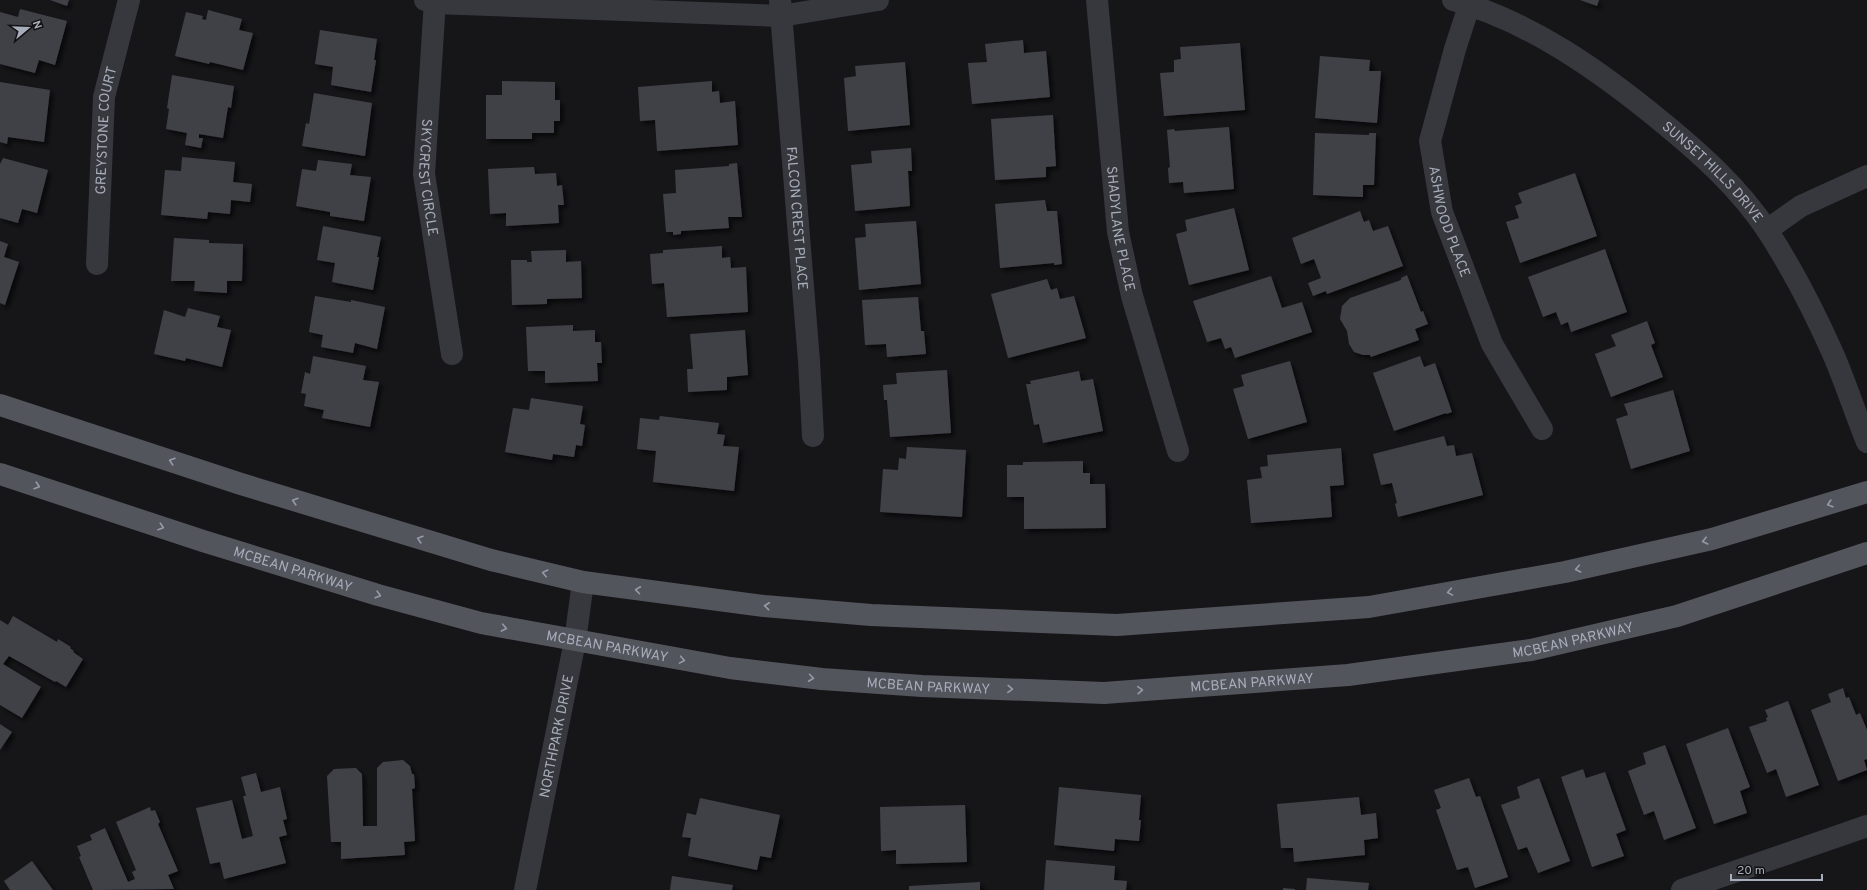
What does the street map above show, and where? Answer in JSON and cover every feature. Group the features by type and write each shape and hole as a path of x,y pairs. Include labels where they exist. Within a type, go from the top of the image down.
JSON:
{"main road":[{"path":"0,404 241,484 369,524 492,560 583,582 756,605 822,612 984,620 1125,625 1369,607 1534,578 1712,539 1867,492"},
{"name":"MCBEAN PARKWAY","path":"0,474 378,595 481,623 730,668 822,679 922,686 1104,693 1348,675 1531,650 1677,616 1867,553"}],"street":[{"name":"GREYSTONE COURT","path":"97,264 104,97 129,0"},
{"path":"432,1 781,8 878,0"},
{"name":"SHADYLANE PLACE","path":"1097,0 1118,232 1132,296 1178,451"},
{"name":"SKYCREST CIRCLE","path":"432,1 424,174 452,354"},
{"name":"SUNSET HILLS DRIVE","path":"1464,2 1543,37 1626,93 1696,149 1738,192 1767,230 1796,277 1834,357 1867,442"},
{"name":"ASHWOOD PLACE","path":"1464,2 1455,49 1430,141 1442,212 1492,344 1542,429"},
{"name":"FALCON CREST PLACE","path":"781,8 809,361 813,436"},
{"path":"1767,230 1800,206 1867,176"},
{"name":"NORTHPARK DRIVE","path":"525,890 575,641 583,582"},
{"path":"1682,890 1867,826"}],"building":[{"path":"50,0 69,0 67,6"},
{"path":"1580,0 1599,0 1597,6"},
{"path":"20,9 67,21 55,65 39,60 35,73 0,64 0,12 18,17"},
{"path":"208,10 242,19 239,30 253,33 243,70 175,56 186,12 203,16 202,19 206,20"},
{"path":"320,30 377,39 374,60 376,60 371,92 331,85 333,67 315,64"},
{"path":"1023,40 1024,53 1046,51 1050,97 972,104 968,63 987,62 985,44"},
{"path":"1240,43 1245,110 1164,116 1160,73 1174,72 1174,60 1181,59 1180,47"},
{"path":"1320,56 1370,60 1369,71 1381,71 1377,123 1315,118"},
{"path":"905,62 910,125 848,131 844,78 856,76 855,66"},
{"path":"172,75 234,86 231,108 228,107 223,138 199,134 199,138 203,138 201,148 185,145 187,133 166,129 169,109 167,108"},
{"path":"502,81 555,82 555,100 560,100 560,121 554,121 554,133 532,133 532,139 486,139 486,95 502,95"},
{"path":"712,81 712,92 719,91 720,103 735,101 738,145 657,151 655,120 640,121 638,87"},
{"path":"0,82 50,90 44,142 8,137 7,144 0,142"},
{"path":"314,93 372,103 365,156 302,146 306,123 309,124"},
{"path":"1053,115 1056,166 1046,167 1046,177 995,180 991,119"},
{"path":"1229,127 1234,189 1184,193 1183,182 1169,183 1168,168 1170,167 1167,130 1174,129 1175,131"},
{"path":"1315,133 1369,135 1369,133 1376,133 1374,185 1363,185 1363,197 1313,195"},
{"path":"911,148 912,171 908,171 910,206 855,211 851,165 872,163 871,151"},
{"path":"182,157 235,162 233,182 252,184 250,202 231,200 230,214 208,212 207,219 161,215 165,170 181,171"},
{"path":"3,158 48,170 37,213 22,209 18,223 0,218 0,164"},
{"path":"318,160 352,164 350,175 371,177 364,221 330,216 330,212 296,206 302,169 316,171"},
{"path":"737,163 742,217 728,217 729,228 681,231 681,234 673,235 673,232 666,232 663,194 676,193 675,170 729,166 729,164"},
{"path":"534,167 535,174 556,173 557,186 562,185 564,205 558,205 559,223 506,226 506,213 490,214 488,169"},
{"path":"1575,173 1597,236 1520,263 1506,222 1519,218 1515,206 1522,203 1518,193"},
{"path":"1045,200 1047,211 1057,211 1062,264 1054,265 1054,263 1000,268 995,204"},
{"path":"1234,208 1249,270 1189,285 1176,234 1187,231 1185,220"},
{"path":"1360,211 1364,222 1369,220 1373,231 1388,226 1403,266 1327,294 1326,291 1313,296 1308,283 1321,278 1314,259 1301,264 1292,238"},
{"path":"916,221 921,284 859,290 855,238 866,237 865,224"},
{"path":"323,226 381,237 373,290 332,282 335,263 317,260"},
{"path":"174,238 209,240 209,243 243,244 242,281 227,281 227,293 194,291 195,281 171,281"},
{"path":"0,241 8,244 4,257 19,262 5,305 0,303"},
{"path":"722,246 722,258 730,257 731,268 746,267 748,312 667,317 664,283 652,284 650,254 663,253 663,250"},
{"path":"1605,249 1627,312 1571,332 1568,322 1561,325 1556,312 1543,317 1528,277"},
{"path":"566,250 566,262 581,261 582,298 547,299 547,304 512,305 511,260 527,260 527,262 532,262 531,251"},
{"path":"1407,275 1421,312 1423,311 1428,324 1415,329 1419,340 1371,357 1370,355 1363,355 1354,352 1349,344 1347,331 1340,319 1342,306 1350,298 1401,280 1401,278"},
{"path":"1271,276 1282,308 1302,302 1312,332 1235,358 1231,347 1225,349 1221,338 1207,342 1193,301"},
{"path":"1047,279 1051,290 1057,288 1060,299 1074,296 1086,338 1008,358 991,294"},
{"path":"315,296 351,302 351,300 385,307 377,349 355,343 353,353 321,347 323,335 309,332"},
{"path":"918,297 921,331 924,331 926,354 887,357 886,344 865,345 862,300"},
{"path":"188,308 220,316 217,327 231,330 222,367 186,358 185,361 154,354 164,310 185,317"},
{"path":"1647,321 1655,343 1651,345 1663,377 1611,397 1595,354 1616,346 1611,335"},
{"path":"573,325 573,331 595,330 595,342 601,342 602,363 597,363 598,381 545,383 545,371 528,371 526,327"},
{"path":"745,330 748,375 727,377 727,390 688,392 687,369 693,369 690,334"},
{"path":"313,356 366,366 363,380 379,382 370,427 322,418 324,410 304,406 306,394 301,393 305,372 310,374"},
{"path":"1420,356 1424,367 1435,363 1452,412 1394,431 1373,373"},
{"path":"1290,361 1307,422 1248,439 1233,389 1244,386 1241,375"},
{"path":"947,370 951,433 890,437 887,400 884,400 883,385 897,384 896,373"},
{"path":"1079,371 1081,381 1093,379 1103,431 1043,443 1039,424 1034,425 1026,384 1031,384 1030,381"},
{"path":"1673,390 1690,451 1631,469 1616,419 1628,415 1624,404"},
{"path":"531,398 583,406 580,424 585,425 582,446 576,445 574,457 553,454 552,460 505,452 513,408 529,410"},
{"path":"660,416 719,423 717,434 725,435 723,446 739,447 734,491 653,482 656,451 637,449 640,418 659,420"},
{"path":"1444,436 1447,446 1454,445 1456,456 1472,453 1483,495 1398,517 1395,504 1397,503 1392,483 1381,485 1373,454"},
{"path":"907,447 966,450 962,517 880,512 883,469 898,470 899,458 906,459"},
{"path":"1341,448 1344,485 1330,486 1332,517 1251,523 1247,480 1262,478 1260,467 1268,466 1267,455"},
{"path":"1083,461 1083,473 1090,473 1090,484 1105,484 1106,528 1024,529 1024,497 1007,497 1007,465 1023,465 1023,462"},
{"path":"13,616 57,642 58,639 71,647 70,648 74,651 73,652 83,659 66,687 9,656 3,664 41,687 22,718 0,705 0,620 8,625"},
{"path":"1843,688 1846,698 1849,697 1856,715 1860,713 1867,730 1867,759 1864,760 1867,770 1838,781 1811,710 1831,702 1828,694"},
{"path":"1788,701 1819,785 1786,797 1776,769 1767,773 1749,727 1767,721 1766,718 1768,717 1765,710"},
{"path":"0,724 12,732 0,750"},
{"path":"1728,728 1750,787 1740,791 1747,813 1714,824 1686,744"},
{"path":"1665,745 1696,828 1664,840 1654,811 1644,815 1628,771 1646,764 1643,753"},
{"path":"403,760 410,766 412,774 414,774 415,788 412,789 415,841 404,842 405,855 341,859 341,842 331,842 327,776 334,769 356,768 362,774 363,826 377,826 377,768 383,762"},
{"path":"1583,769 1586,778 1605,772 1626,830 1616,834 1624,856 1592,867 1561,777"},
{"path":"256,773 261,792 280,787 287,819 283,820 287,835 279,837 286,863 224,879 220,862 210,864 196,808 232,800 242,839 253,836 243,796 246,796 241,777"},
{"path":"1469,778 1476,797 1480,796 1508,877 1475,888 1468,867 1457,870 1436,810 1441,808 1434,790"},
{"path":"1539,778 1570,861 1538,873 1527,847 1518,850 1501,805 1520,798 1517,787"},
{"path":"1059,787 1141,795 1139,841 1115,839 1114,851 1054,845"},
{"path":"1359,797 1361,815 1376,813 1378,838 1364,840 1365,855 1294,862 1293,848 1281,848 1277,804"},
{"path":"700,798 780,815 771,858 760,856 757,870 688,856 691,838 682,837 687,813 696,815"},
{"path":"965,805 967,862 896,864 896,850 881,851 880,807"},
{"path":"150,807 151,811 155,810 160,822 158,824 178,871 168,875 174,889 93,890 79,857 81,856 77,846 92,840 90,835 105,828 128,882 135,879 132,872 136,870 116,822"},
{"path":"1046,860 1115,866 1114,880 1127,881 1126,890 1044,890"},
{"path":"32,861 53,890 10,890 4,881"},
{"path":"672,876 733,885 732,890 670,890"},
{"path":"1307,878 1369,883 1368,890 1306,890"},
{"path":"980,882 980,890 909,890 909,886"},
{"path":"1283,888 1295,889 1295,890 1283,890"}]}
